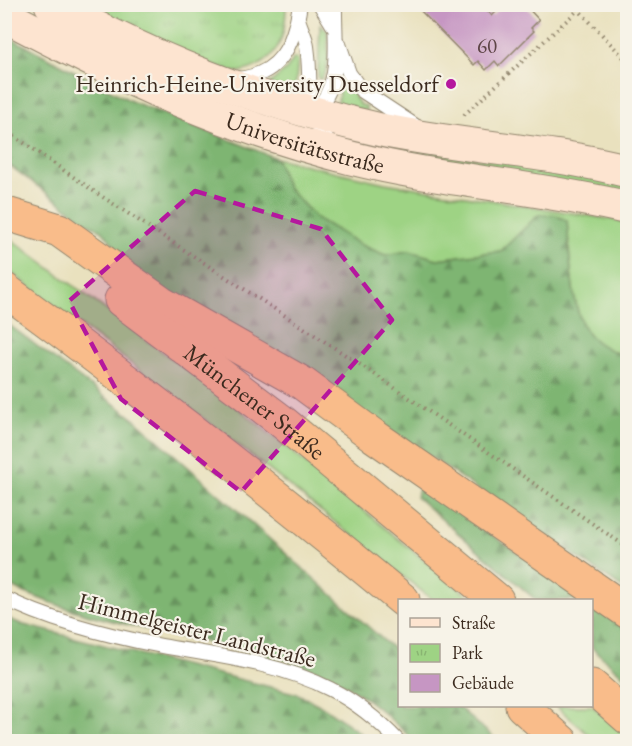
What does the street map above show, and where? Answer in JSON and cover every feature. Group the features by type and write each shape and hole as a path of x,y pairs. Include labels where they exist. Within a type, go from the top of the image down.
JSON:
{"highway":[{"name":"Münchener Straße","path":"6,213 280,420 496,599"},
{"path":"6,213 59,230 160,303 302,383 627,612"},
{"path":"4,289 129,381 285,502 402,599"},
{"path":"593,688 627,718"},
{"path":"524,707 562,741"}],"street":[{"name":"Universitätsstraße","path":"51,4 216,81 265,99 301,117 627,171"},
{"name":"Universitätsstraße","path":"4,15 113,71 176,100 264,134 353,159 627,207"}],"lane":[{"path":"216,81 250,78 265,73 277,64 285,54 298,19 300,4"},
{"path":"320,4 334,27 349,73 361,90 437,139"},
{"path":"301,117 326,100 331,88 335,67 335,4"},
{"path":"298,19 306,42 308,91 301,117"},
{"path":"176,100 201,103 257,119 274,121"},
{"path":"301,117 353,159"},
{"name":"Himmelgeister Landstraße","path":"4,598 52,617 106,633 160,646 231,658 302,677 356,704 399,741"}],"path":[{"path":"489,4 489,13"},
{"path":"573,4 627,62"},
{"path":"624,4 627,9"},
{"path":"437,139 578,10"},
{"path":"4,129 95,192 367,369 627,548"}],"highlighted area":[{"path":"195,191 321,229 392,320 241,492 121,399 69,301"}],"green space":[{"path":"89,5 286,5 286,17 281,39 271,56 252,68 239,72 189,55"},
{"path":"320,24 327,30 328,63 320,80 318,78"},
{"path":"5,35 131,101 276,158 287,187 316,218 361,245 385,255 409,251 437,259 501,251 538,215 556,215 567,221 572,282 584,327 599,344 627,357 627,591 426,454 164,290 117,255 113,244 102,230 89,224 5,162"},
{"path":"294,58 298,59 295,92 269,84 287,69"},
{"path":"340,78 343,78 360,105 366,106 366,111 338,104"},
{"path":"342,137 627,182 627,199 346,143"},
{"path":"276,158 385,183 627,222 627,357 599,344 584,327 572,282 567,221 556,215 520,235 501,251 437,259 409,251 385,255 361,245 316,218 287,187"},
{"path":"4,234 242,411 472,599 432,599 220,431 5,268"},
{"path":"5,322 133,418 398,653 398,707 458,707 498,741 414,741 368,700 336,680 310,669 268,656 86,614 5,584"},
{"path":"420,487 587,599 535,599 416,497"},
{"path":"593,604 627,628 627,679 593,649"},
{"path":"4,617 24,625 298,694 325,708 371,741 5,741"},
{"path":"557,707 593,707 627,734 627,741 596,741"}],"building":[{"path":"414,4 482,4 492,16 504,4 524,4 539,20 531,28 534,31 499,66 495,61 486,70 478,61 474,65"}],"place":[{"name":"Heinrich-Heine-University Duesseldorf","path":"451,84"}]}
